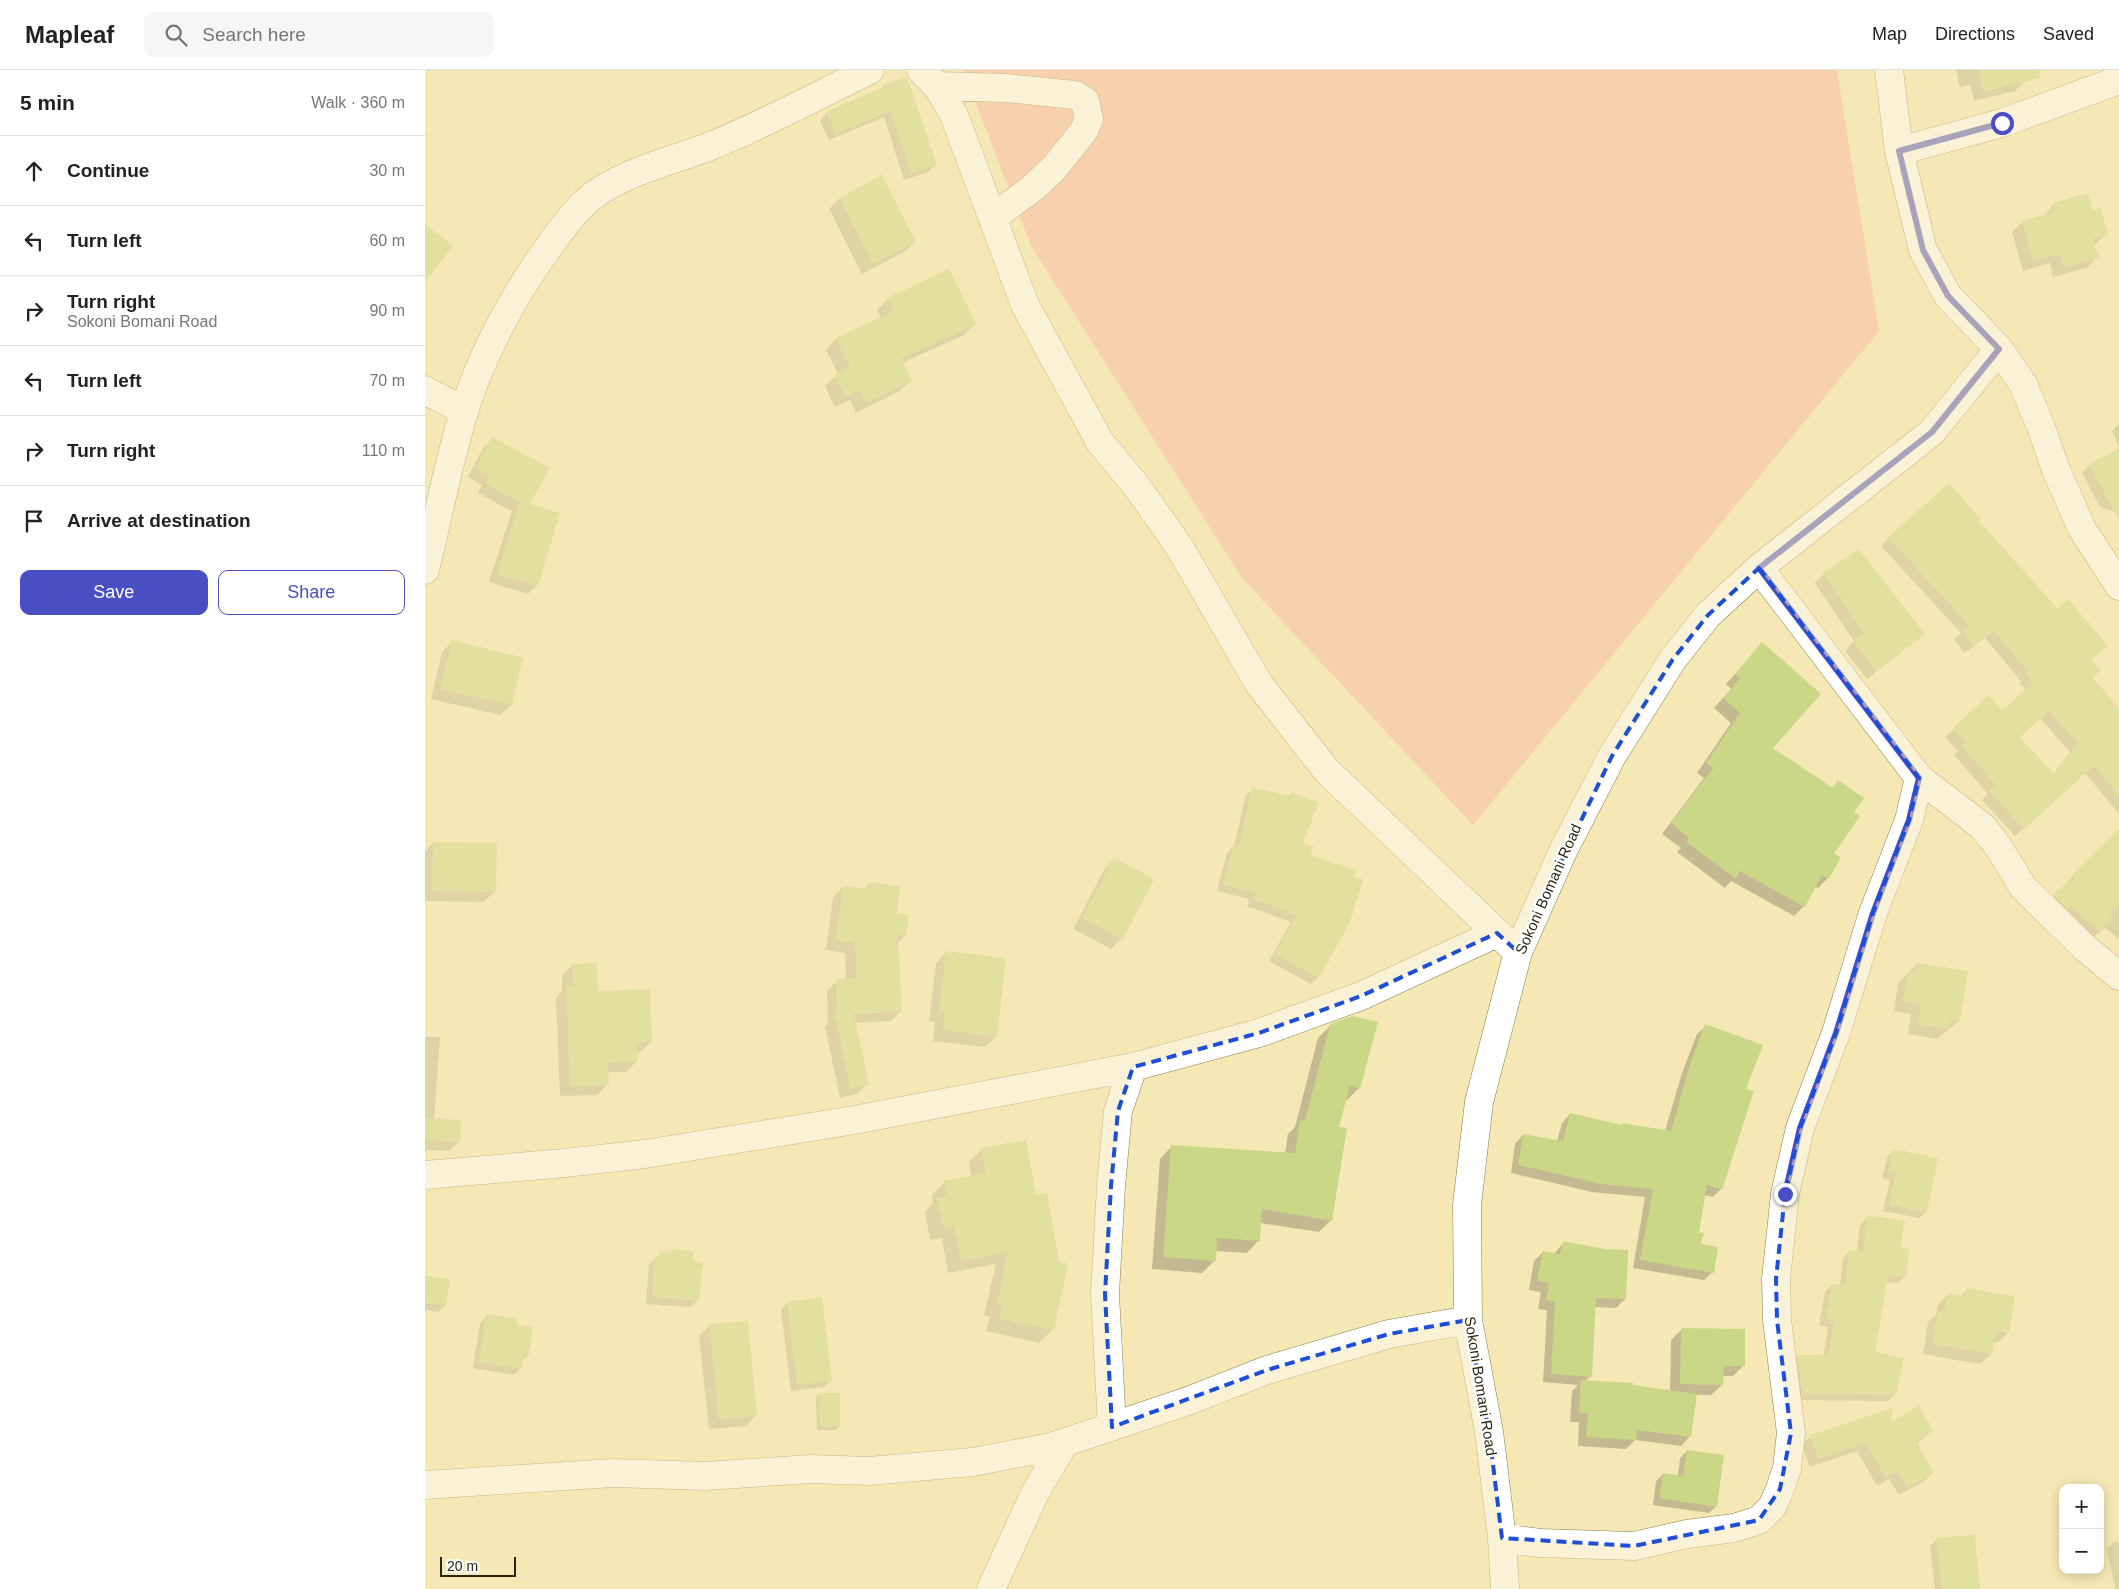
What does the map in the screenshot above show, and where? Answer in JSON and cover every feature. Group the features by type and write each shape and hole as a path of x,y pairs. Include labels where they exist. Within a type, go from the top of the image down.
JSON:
{"street":[{"path":"425,570 464,411 481,367 510,307 539,260 575,212 600,191 627,175 695,153 739,134 870,70"},
{"path":"1889,70 1899,151 1923,250 1948,296 1999,349 2023,384 2056,470 2082,529 2119,586"},
{"path":"929,78 954,115 1025,305 1100,442 1137,488 1180,548 1259,684 1327,771 1518,952"},
{"path":"929,78 1075,95 1085,101 1089,119 1083,132 1055,167 1033,188 992,218"},
{"path":"1899,151 2002,123 2119,80"},
{"name":"Sokoni Bomani Road","path":"1505,1589 1503,1538 1489,1432 1468,1320 1467,1205 1479,1102 1518,952 1563,851 1611,756 1673,659 1708,615 1759,568 1932,432 1999,349"},
{"path":"425,390 464,411"},
{"path":"1759,568 1919,778 1983,827 1999,848 2023,887 2084,947 2119,976"},
{"path":"1503,1538 1540,1543 1634,1546 1687,1534 1734,1528 1759,1520 1771,1506 1780,1489 1787,1468 1791,1433 1777,1312 1776,1279 1785,1194 1800,1128 1836,1033 1873,913 1909,820 1919,778"},
{"path":"425,1175 645,1154 854,1120 1133,1067 1259,1032 1361,996 1497,933"},
{"path":"1112,1427 1105,1294 1118,1111 1133,1067"},
{"path":"1089,1075 1118,1111"},
{"path":"425,1485 613,1473 705,1476 811,1469 869,1471 973,1462 1051,1447 1189,1401 1267,1370 1389,1334 1468,1320"},
{"path":"991,1589 1035,1492 1065,1442"}],"highlighted area":[{"path":"1759,568 1919,778 1909,820 1873,913 1836,1033 1800,1128 1785,1194 1776,1279 1777,1320 1791,1433 1780,1489 1759,1520 1634,1546 1502,1538 1489,1432 1468,1320 1389,1334 1267,1370 1112,1427 1105,1294 1111,1186 1118,1111 1133,1067 1259,1033 1361,996 1497,933 1518,952 1612,756 1673,659 1708,615"}],"shaded area":[{"path":"963,70 1837,70 1879,331 1473,825 1242,578 1031,246"}],"building":[{"path":"1978,70 2039,70 2040,78 1983,92"},
{"path":"907,77 937,165 911,174 891,111 836,134 826,112 883,87 883,85"},
{"path":"882,175 916,242 873,264 839,198"},
{"path":"2088,193 2093,210 2101,208 2108,234 2093,239 2099,258 2064,267 2060,254 2033,261 2022,221 2055,212 2053,203"},
{"path":"425,224 453,246 425,282"},
{"path":"949,269 976,324 901,359 912,381 866,403 860,390 846,397 834,375 850,367 836,338 893,311 887,298"},
{"path":"492,437 550,468 530,504 560,513 538,586 497,574 520,502 486,484 490,476 476,468"},
{"path":"2119,448 2119,520 2089,464"},
{"path":"1949,483 1981,519 1979,521 2057,608 2068,599 2108,646 2091,660 2101,670 2093,678 2119,708 2119,796 2094,766 2024,829 1989,791 1996,785 1961,746 1965,742 1953,728 1989,695 2002,710 2034,683 2026,674 2028,672 1994,631 1973,646 1962,630 1969,625 1888,537","holes":["2049,711 2078,743 2054,774 2020,737"]},
{"path":"1859,549 1925,634 1876,671 1853,641 1864,633 1823,573"},
{"path":"452,640 523,658 512,705 440,689"},
{"path":"1762,642 1821,694 1773,748 1833,788 1838,780 1864,798 1854,812 1860,816 1834,854 1841,857 1829,879 1822,875 1805,907 1740,871 1736,879 1686,842 1689,838 1671,823 1713,768 1706,763 1740,713 1723,698 1740,678 1735,674"},
{"path":"1252,787 1289,796 1291,792 1319,802 1303,843 1313,847 1310,855 1356,870 1354,877 1363,880 1349,924 1319,978 1275,954 1297,915 1253,899 1255,893 1223,884 1234,845 1239,846"},
{"path":"2119,829 2119,904 2109,914 2114,919 2100,933 2072,906 2068,909 2053,894 2074,878 2071,876"},
{"path":"433,842 497,843 496,892 432,891"},
{"path":"1114,858 1154,879 1123,939 1082,918"},
{"path":"869,882 900,887 897,913 909,915 906,936 898,935 902,1012 854,1014 869,1085 850,1089 835,1015 837,1014 836,979 856,979 855,943 836,940 843,886 868,889"},
{"path":"946,951 1006,958 997,1037 943,1030 945,1011 939,1011"},
{"path":"597,963 598,991 650,989 652,1042 637,1043 638,1062 608,1063 609,1085 570,1086 566,986 573,986 572,964"},
{"path":"1917,963 1968,971 1960,1021 1951,1020 1949,1029 1918,1024 1921,1004 1903,1001 1908,972 1916,973"},
{"path":"1353,1016 1378,1022 1360,1089 1350,1086 1339,1127 1347,1128 1332,1221 1262,1209 1260,1241 1217,1238 1216,1261 1163,1257 1171,1145 1295,1153 1300,1120 1305,1121 1330,1024"},
{"path":"1705,1024 1763,1045 1746,1089 1754,1091 1722,1190 1707,1185 1699,1232 1704,1233 1701,1244 1718,1247 1714,1273 1640,1260 1653,1189 1601,1184 1518,1165 1523,1134 1563,1141 1570,1113 1622,1125 1622,1123 1671,1131 1690,1064"},
{"path":"425,1118 461,1120 460,1142 425,1140"},
{"path":"1026,1140 1036,1195 1047,1193 1059,1262 1068,1264 1054,1330 999,1319 1002,1304 997,1303 1008,1252 961,1261 954,1226 943,1228 937,1198 947,1196 944,1181 986,1173 981,1148"},
{"path":"1893,1149 1938,1158 1927,1212 1889,1205 1896,1173 1888,1172"},
{"path":"1867,1216 1904,1220 1901,1248 1909,1249 1906,1277 1888,1275 1875,1352 1904,1358 1896,1395 1802,1393 1797,1355 1829,1355 1834,1320 1826,1318 1832,1284 1845,1286 1849,1250 1863,1251"},
{"path":"1563,1241 1604,1249 1628,1250 1626,1299 1596,1298 1592,1377 1551,1374 1555,1302 1546,1300 1549,1283 1537,1281 1543,1251 1560,1254"},
{"path":"671,1249 694,1251 693,1261 703,1262 699,1301 652,1297 655,1257 660,1257 660,1251 671,1252"},
{"path":"425,1276 450,1279 446,1306 425,1303"},
{"path":"1967,1288 2015,1296 2009,1333 1996,1331 1992,1354 1933,1344 1938,1311 1945,1311 1948,1293 1965,1296"},
{"path":"822,1297 832,1381 797,1385 787,1302"},
{"path":"486,1314 517,1318 517,1325 533,1327 529,1355 524,1354 522,1369 479,1362"},
{"path":"748,1321 757,1416 719,1419 709,1324"},
{"path":"1681,1328 1745,1329 1745,1366 1724,1366 1723,1385 1680,1384"},
{"path":"1581,1380 1633,1383 1633,1385 1697,1394 1691,1437 1637,1430 1636,1440 1586,1437 1588,1413 1579,1413"},
{"path":"819,1393 840,1393 840,1427 820,1427"},
{"path":"1919,1406 1933,1431 1916,1441 1934,1473 1907,1488 1898,1471 1886,1478 1866,1443 1818,1459 1810,1435 1893,1408 1891,1422"},
{"path":"1687,1450 1724,1455 1717,1507 1659,1498 1663,1473 1683,1476"},
{"path":"1975,1535 1980,1589 1942,1589 1936,1538"}],"route":[{"path":"1785,1194 1800,1128 1836,1033 1873,913 1909,820 1919,778 1759,568 1932,432 1999,349 1948,296 1923,250 1899,151 1941,138 2002,123"}]}
